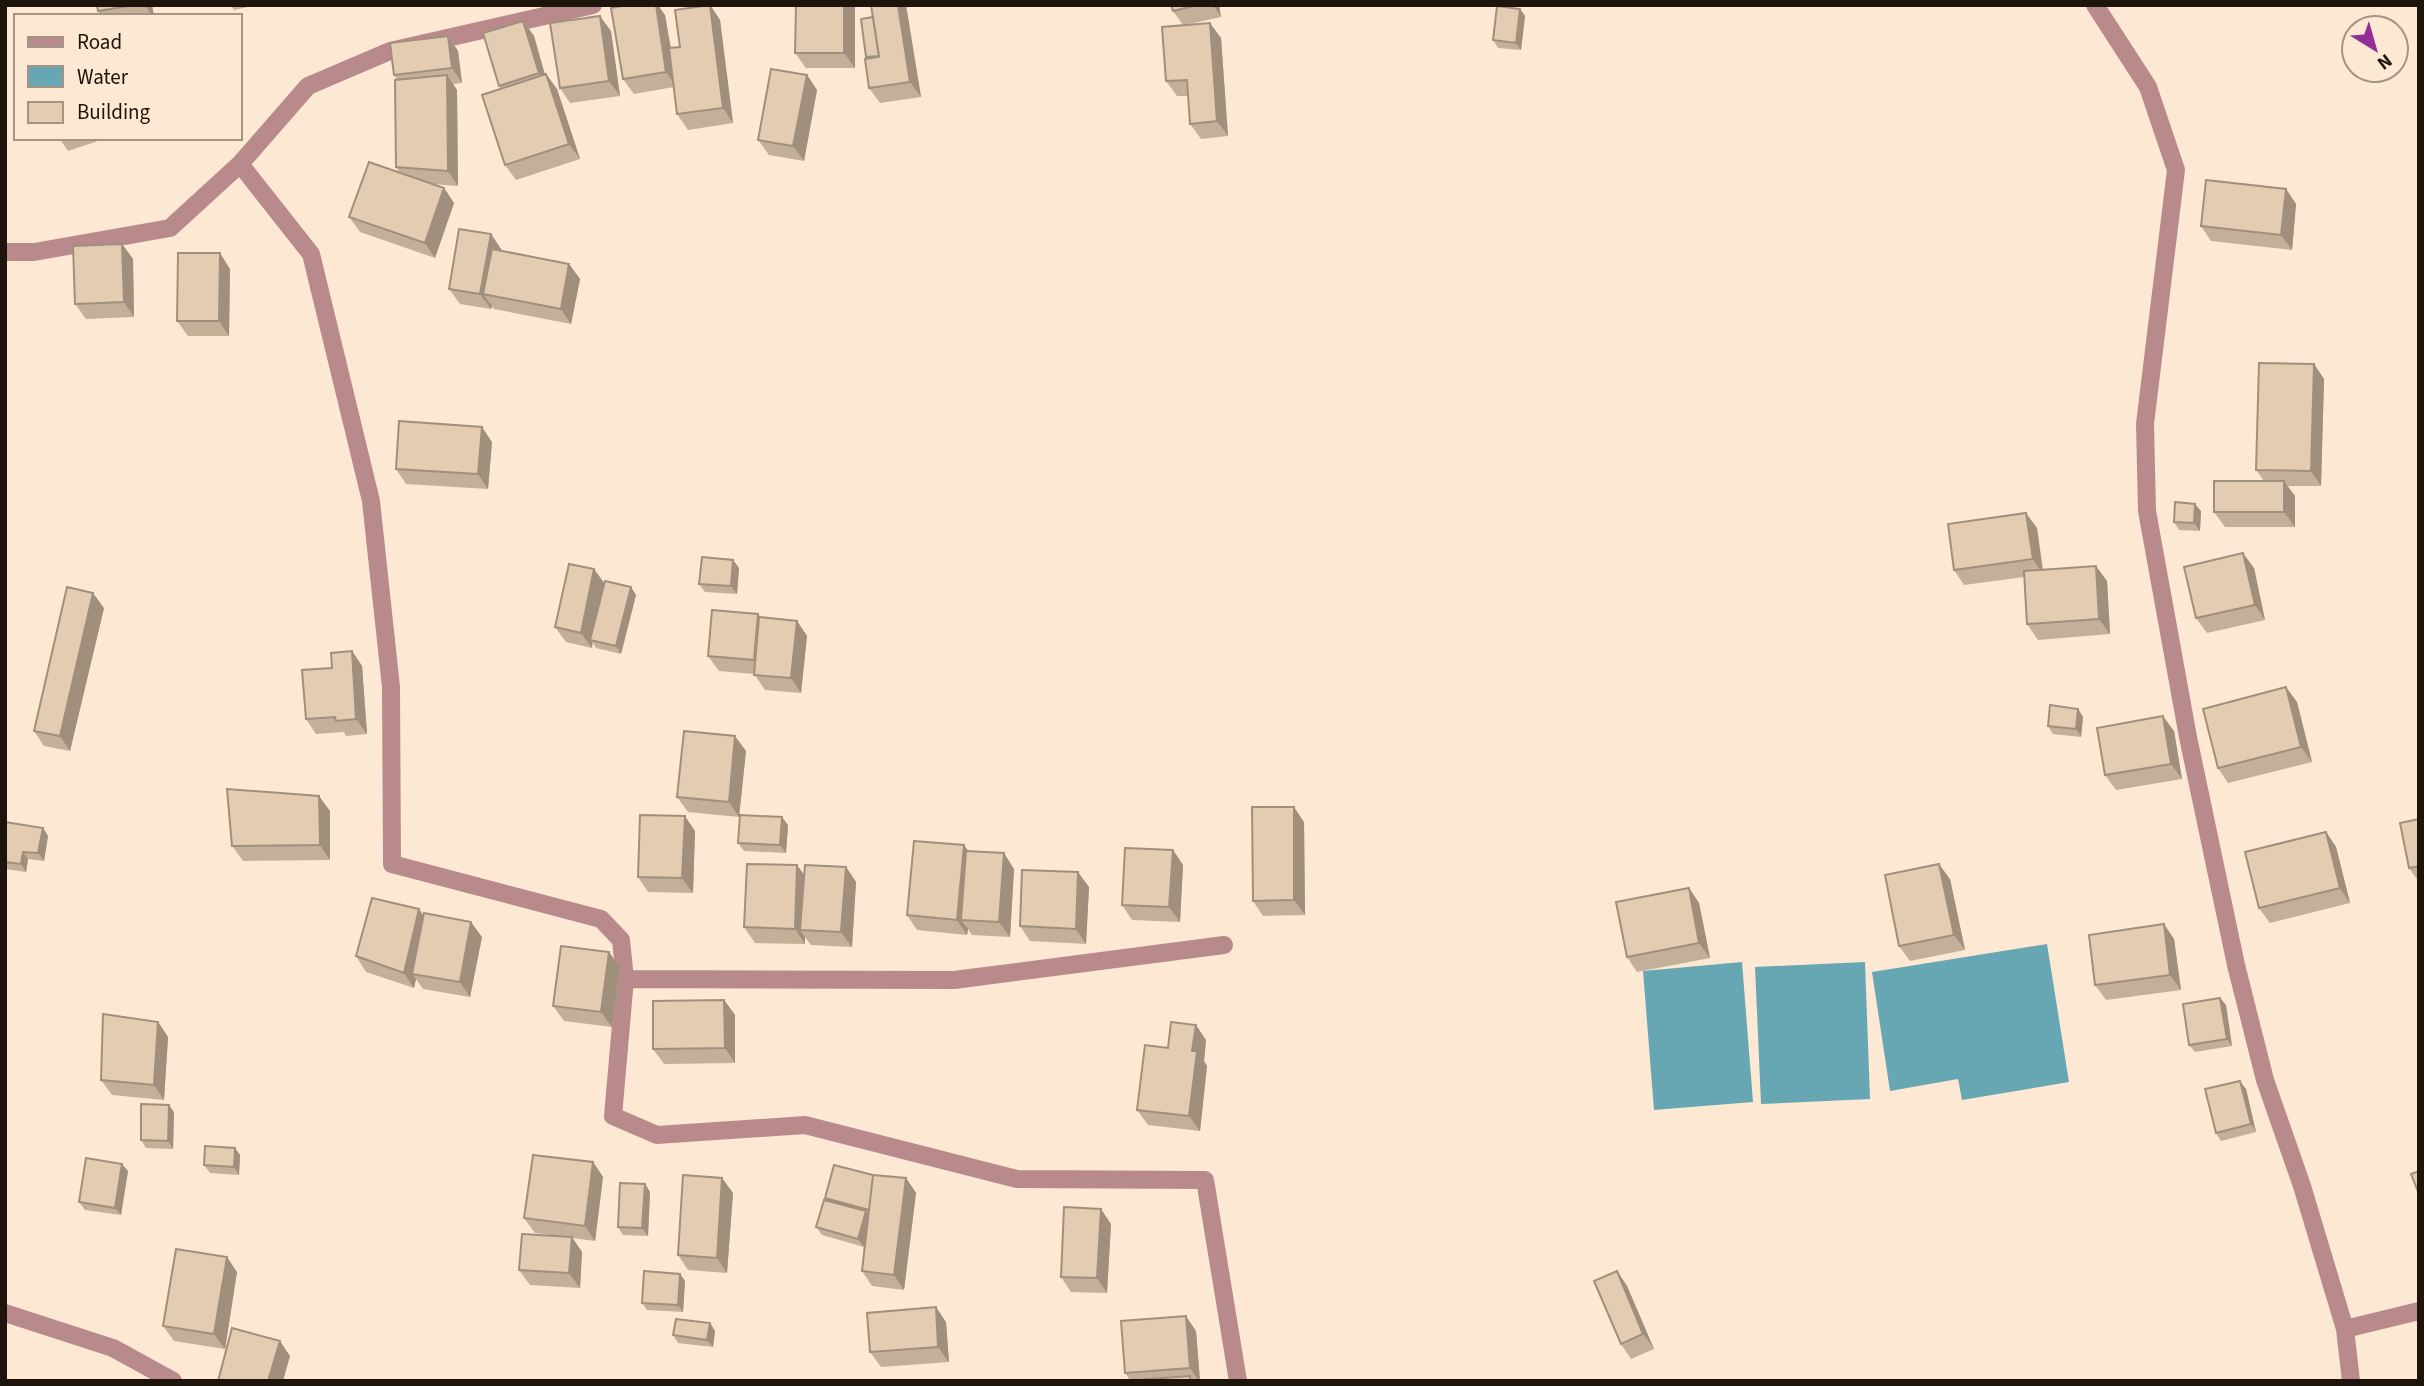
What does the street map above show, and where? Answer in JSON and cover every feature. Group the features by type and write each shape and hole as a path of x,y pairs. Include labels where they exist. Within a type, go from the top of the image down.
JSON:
{"street":[{"path":"5,252 34,252 170,228 240,164 308,86 390,51 593,5"},
{"path":"2095,5 2147,87 2176,170 2145,424 2147,511 2188,737 2236,965 2265,1080 2302,1186 2345,1329 2351,1381"},
{"path":"240,164 311,254 372,501 391,687 392,864 601,919 621,940 625,979 613,1116 657,1135 805,1125 1017,1179 1205,1180 1238,1381"},
{"path":"625,979 954,980 1224,945"},
{"path":"2345,1329 2419,1311"},
{"path":"5,1313 113,1348 173,1381"}],"water":[{"path":"2047,944 2069,1082 1962,1100 1958,1079 1890,1091 1872,972"},
{"path":"1742,962 1753,1102 1654,1110 1643,971"},
{"path":"1865,962 1870,1099 1761,1104 1755,967"}],"building":[{"path":"97,5 134,5 98,11"},
{"path":"656,5 666,72 623,79 611,8"},
{"path":"710,5 723,108 677,114 669,48 680,47 675,10"},
{"path":"796,5 844,5 844,53 795,53"},
{"path":"871,5 898,5 910,82 869,88 865,59 879,57"},
{"path":"1171,5 1197,5 1173,11"},
{"path":"1497,6 1520,9 1516,43 1493,40"},
{"path":"600,16 609,81 560,88 550,23"},
{"path":"873,17 879,56 866,57 861,19"},
{"path":"523,21 539,73 499,86 483,33"},
{"path":"1210,23 1217,121 1190,124 1187,80 1166,81 1162,27"},
{"path":"448,36 452,68 394,75 390,43"},
{"path":"771,69 807,75 793,146 758,140"},
{"path":"546,74 569,144 505,165 482,95"},
{"path":"447,75 448,171 396,167 395,80"},
{"path":"369,162 444,188 425,243 349,217"},
{"path":"2206,180 2286,189 2281,235 2201,226"},
{"path":"459,229 491,234 480,294 449,289"},
{"path":"122,244 124,302 75,304 73,246"},
{"path":"492,249 569,264 561,309 483,294"},
{"path":"178,253 220,253 219,321 177,321"},
{"path":"2259,363 2314,364 2311,471 2256,470"},
{"path":"399,421 482,427 478,474 396,469"},
{"path":"2214,481 2284,481 2284,512 2214,512"},
{"path":"2175,502 2195,504 2194,523 2174,522"},
{"path":"2026,513 2033,559 1954,570 1948,524"},
{"path":"2243,553 2255,605 2196,618 2184,567"},
{"path":"702,557 733,560 731,586 699,584"},
{"path":"569,564 594,569 581,633 555,627"},
{"path":"2096,566 2099,619 2027,624 2024,571"},
{"path":"605,581 631,587 616,646 590,640"},
{"path":"67,587 93,593 60,736 34,731"},
{"path":"712,610 758,614 754,660 708,656"},
{"path":"759,617 797,621 791,678 754,675"},
{"path":"352,651 356,719 306,719 302,670 332,668 331,653"},
{"path":"2286,687 2301,747 2218,768 2203,709"},
{"path":"2050,705 2078,709 2076,729 2048,726"},
{"path":"2163,716 2171,764 2105,775 2097,728"},
{"path":"684,731 735,736 729,802 677,797"},
{"path":"227,789 319,796 320,845 232,846"},
{"path":"1252,807 1294,807 1294,900 1253,901"},
{"path":"640,815 685,816 682,878 638,877"},
{"path":"740,815 782,817 780,845 738,843"},
{"path":"2419,819 2419,866 2409,868 2400,823"},
{"path":"5,822 43,828 38,853 23,852 21,864 5,862"},
{"path":"2326,832 2340,888 2259,908 2245,852"},
{"path":"914,841 964,845 957,920 907,915"},
{"path":"1125,848 1173,850 1169,907 1122,905"},
{"path":"966,851 1004,853 999,922 961,920"},
{"path":"747,864 797,865 795,929 744,927"},
{"path":"1939,864 1954,935 1899,946 1885,875"},
{"path":"805,865 846,867 841,932 800,930"},
{"path":"1022,870 1078,872 1076,929 1020,926"},
{"path":"1689,888 1699,943 1627,957 1616,902"},
{"path":"372,898 419,909 404,973 356,956"},
{"path":"424,913 471,922 460,982 412,974"},
{"path":"2164,924 2170,975 2095,985 2089,935"},
{"path":"561,946 609,952 601,1012 553,1006"},
{"path":"2220,998 2227,1039 2189,1045 2183,1004"},
{"path":"724,1000 725,1048 653,1049 653,1001"},
{"path":"103,1014 158,1022 154,1085 101,1080"},
{"path":"1171,1022 1196,1025 1192,1051 1197,1051 1189,1116 1137,1110 1145,1045 1168,1048"},
{"path":"2240,1081 2251,1124 2216,1133 2205,1089"},
{"path":"141,1104 169,1105 168,1141 141,1140"},
{"path":"205,1146 235,1148 234,1167 204,1165"},
{"path":"533,1155 593,1162 585,1226 524,1218"},
{"path":"86,1158 122,1164 115,1208 79,1202"},
{"path":"834,1165 873,1175 869,1210 825,1198"},
{"path":"2419,1171 2419,1194 2411,1174"},
{"path":"683,1175 722,1178 717,1258 678,1255"},
{"path":"873,1175 906,1178 894,1275 862,1271"},
{"path":"620,1183 645,1184 642,1228 618,1227"},
{"path":"824,1200 866,1211 858,1239 816,1227"},
{"path":"1064,1207 1101,1209 1097,1278 1061,1277"},
{"path":"522,1234 572,1237 569,1273 519,1270"},
{"path":"176,1249 227,1257 214,1334 163,1326"},
{"path":"644,1271 680,1274 678,1305 642,1303"},
{"path":"1617,1271 1643,1334 1621,1344 1594,1281"},
{"path":"936,1307 938,1347 870,1352 867,1313"},
{"path":"1186,1316 1190,1368 1125,1373 1121,1321"},
{"path":"676,1319 710,1323 707,1340 673,1335"},
{"path":"232,1328 280,1341 268,1381 218,1381"},
{"path":"1190,1376 1190,1381 1123,1381"}]}
